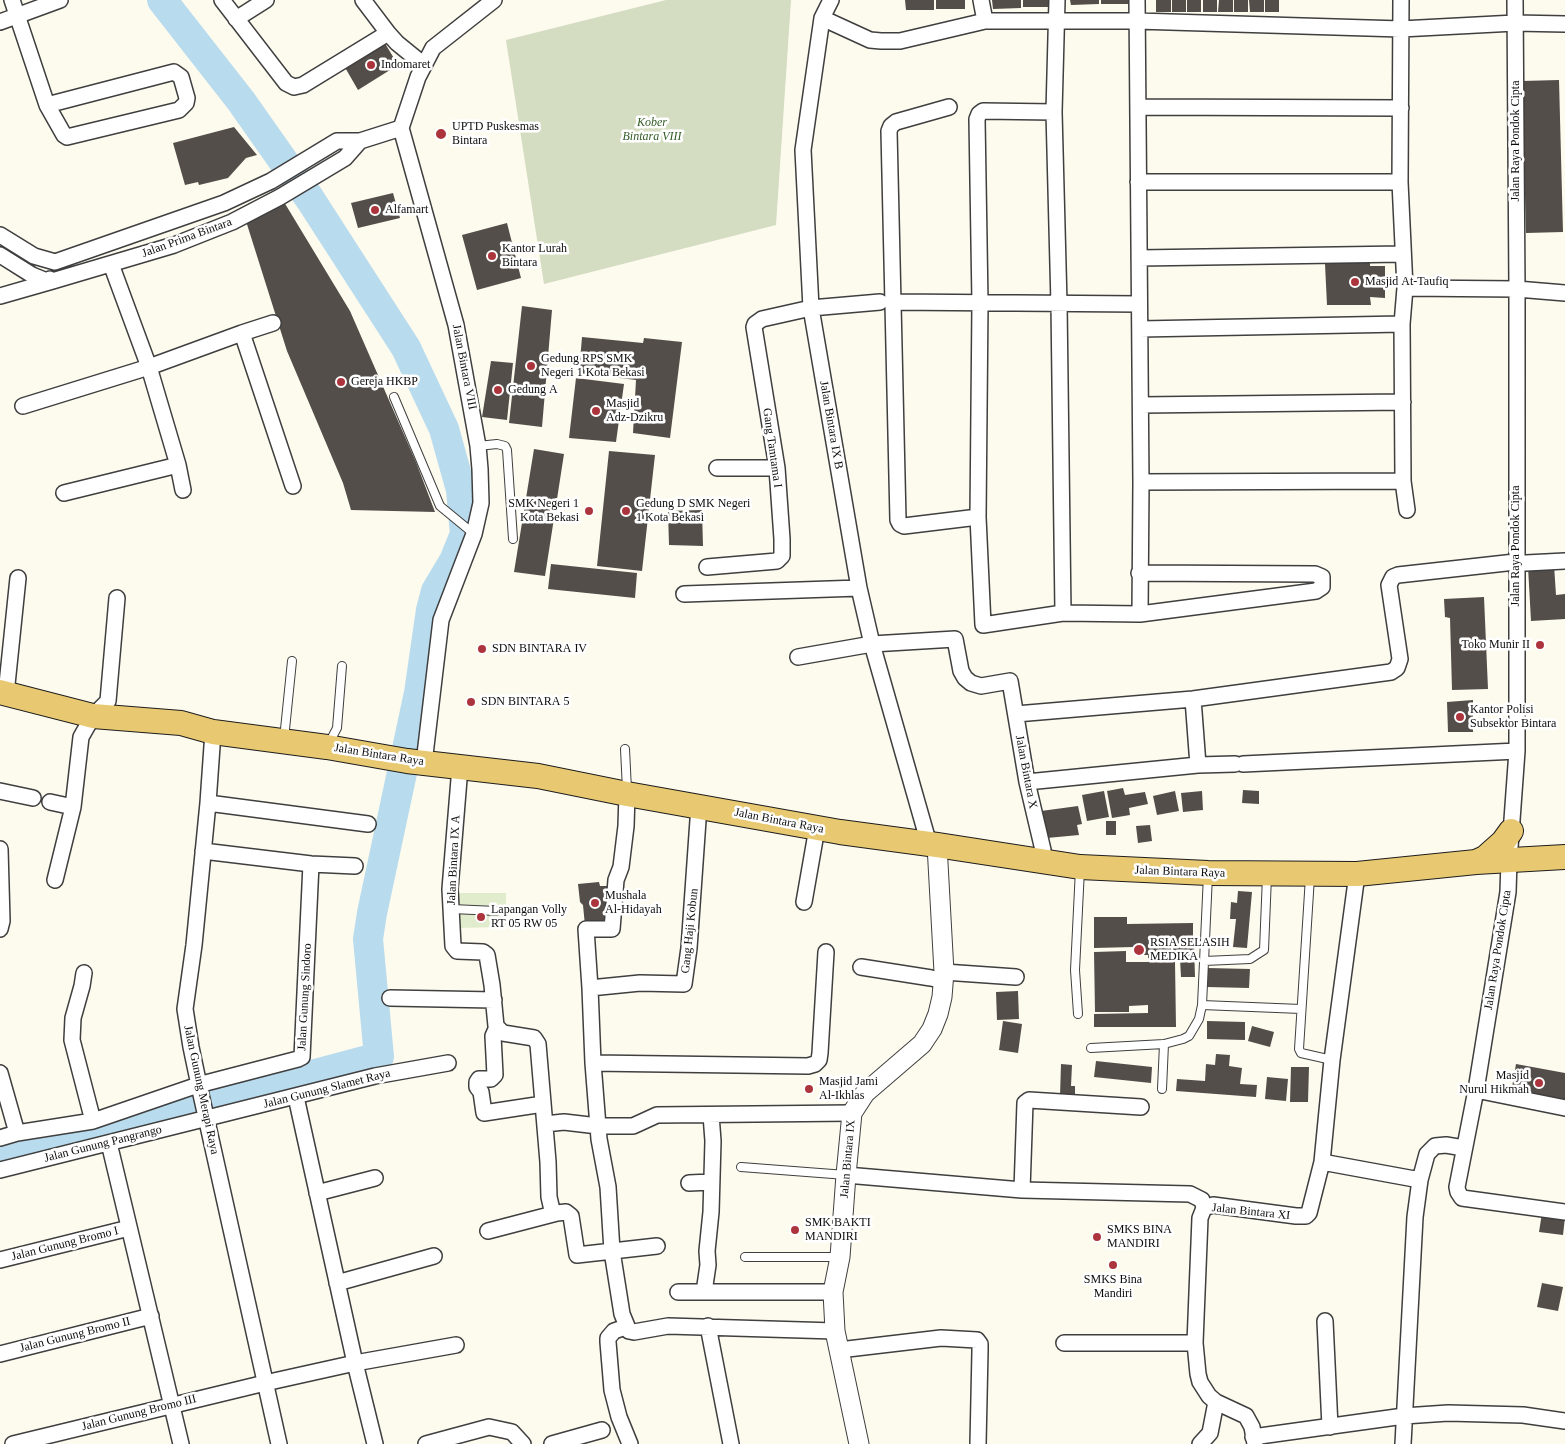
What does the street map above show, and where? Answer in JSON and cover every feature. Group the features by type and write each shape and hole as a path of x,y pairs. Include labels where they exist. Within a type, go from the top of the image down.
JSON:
{"main road":[{"name":"Jalan Bintara Raya","path":"3,693 93,716 181,723 213,732 327,746 416,762 538,776 817,828 1080,867 1208,874 1357,874 1476,862 1565,857"},
{"path":"1476,862 1485,858 1511,831"}],"street":[{"path":"12,0 47,105 64,134 71,137 179,110 186,103 187,98 181,77 174,72 47,105"},
{"path":"0,22 60,0"},
{"path":"222,0 286,83 294,87 303,85 388,33"},
{"path":"236,19 266,0"},
{"path":"363,0 397,43 424,65"},
{"path":"401,128 408,104 433,48 478,5 494,0"},
{"name":"Jalan Bintara IX B","path":"831,0 822,18 803,150 811,308 859,588 872,644 933,844"},
{"path":"981,0 985,21"},
{"path":"1058,0 1054,112 1059,304 1063,613"},
{"path":"1137,0 1142,482 1139,574 1140,614"},
{"path":"1400,0 1400,182 1405,288 1402,324 1403,481 1406,510"},
{"name":"Jalan Raya Pondok Cipta","path":"1515,0 1517,751 1508,892 1476,1090 1457,1187 1462,1198 1565,1212"},
{"path":"822,18 870,40 881,41 900,41 985,21 1137,21 1401,29 1515,23 1565,24"},
{"path":"949,107 896,122 888,132 886,302 898,520 904,526 978,517"},
{"path":"1138,107 1400,108"},
{"path":"1054,112 983,111 977,119 980,303 978,517 983,625 1063,613 1140,614 1316,591 1322,587 1322,577 1315,574 1139,574"},
{"name":"Jalan Prima Bintara","path":"54,262 224,203 270,182 337,141 360,141 401,128"},
{"name":"Jalan Bintara VIII","path":"401,128 456,325 478,446 481,503 441,620 416,762"},
{"name":"Jalan Prima Bintara","path":"0,296 174,245 232,222 280,197 345,158 360,141"},
{"path":"1138,182 1400,182"},
{"path":"224,203 232,222"},
{"path":"0,235 34,256 54,262 49,282 32,275 0,255"},
{"path":"1139,258 1403,254"},
{"path":"110,264 149,367 178,465 183,490"},
{"path":"1405,288 1517,289 1565,293"},
{"name":"Gang Tamtama I","path":"707,567 780,559 782,552 777,468 754,327 758,320 811,308 886,302 1139,304"},
{"path":"23,406 149,367 273,323"},
{"path":"1140,329 1402,324"},
{"path":"242,333 293,486"},
{"path":"1140,405 1403,402"},
{"path":"64,493 178,465"},
{"path":"717,468 777,468"},
{"path":"1142,482 1403,481"},
{"path":"1016,714 1193,699 1394,670 1399,666 1400,659 1389,585 1393,577 1516,562 1565,561"},
{"path":"3,693 18,578"},
{"path":"684,594 859,588"},
{"path":"54,880 73,807 81,737 93,716 108,701 116,598"},
{"name":"Jalan Bintara X","path":"872,644 955,639 961,671 971,683 981,686 1010,681 1027,782 1043,850 1043,863"},
{"path":"798,657 872,644"},
{"path":"1193,699 1198,765"},
{"name":"Jalan Gunung Merapi Raya","path":"213,732 208,803 185,1009 199,1088 279,1444"},
{"path":"1027,782 1198,765 1517,751"},
{"name":"Jalan Bintara IX A","path":"460,767 450,889 453,946 457,951 483,952 487,955 497,1027 493,1036 495,1075 491,1079 479,1079 477,1087 481,1092 484,1113 543,1104"},
{"path":"0,791 32,798"},
{"path":"627,794 626,826 621,867 616,880 612,929 586,929 598,1126 608,1187 612,1250 622,1314 626,1327 629,1331 634,1332 668,1326 835,1331"},
{"path":"50,802 73,807"},
{"path":"208,803 368,824"},
{"name":"Gang Haji Kobun","path":"590,985 616,987 640,983 684,984 689,948 700,806"},
{"path":"804,902 817,828"},
{"name":"Jalan Bintara IX","path":"859,1444 835,1331 832,1292 840,1257 852,1113 865,1093 922,1044 932,1029 938,1014 944,976 933,844"},
{"path":"0,849 2,921 0,929"},
{"path":"203,851 311,864 355,866"},
{"name":"Jalan Gunung Sindoro","path":"0,1138 17,1133 93,1121 302,1057 311,864"},
{"name":"Jalan Bintara XI","path":"1254,1441 1252,1427 1246,1416 1216,1402 1209,1396 1200,1382 1196,1363 1195,1343 1200,1218 1204,1208 1213,1205 1296,1216 1306,1216 1310,1209 1322,1162 1332,1060 1357,874"},
{"path":"593,1063 798,1066 815,1064 819,1060 820,1053 826,952"},
{"path":"861,967 931,978 944,976 1016,977"},
{"path":"84,973 73,1018 72,1040 93,1121"},
{"path":"390,998 494,1000"},
{"path":"497,1027 503,1033 534,1038 538,1044 548,1162 549,1197 552,1210 557,1213"},
{"name":"Jalan Gunung Slamet Raya","path":"206,1115 296,1097 375,1076 448,1063"},
{"path":"0,1073 17,1133"},
{"path":"1476,1090 1565,1108"},
{"path":"296,1097 355,1363 375,1444"},
{"path":"1022,1190 1025,1103 1029,1100 1142,1107"},
{"path":"545,1124 564,1122 598,1126 633,1126 657,1115 852,1113"},
{"name":"Jalan Gunung Pangrango","path":"0,1170 109,1143 206,1115"},
{"path":"704,1292 708,1265 707,1251 711,1212 711,1115"},
{"path":"109,1143 181,1444"},
{"path":"1404,1444 1415,1217 1420,1180 1427,1154 1435,1146 1446,1145 1464,1148"},
{"path":"1322,1162 1420,1180"},
{"path":"846,1175 1022,1190 1190,1194 1202,1200 1204,1208"},
{"path":"318,1193 374,1178"},
{"path":"689,1183 711,1182"},
{"path":"488,1231 566,1212 571,1216 577,1255 657,1246"},
{"name":"Jalan Gunung Bromo I","path":"0,1260 129,1228"},
{"path":"338,1283 434,1256"},
{"path":"678,1292 832,1292"},
{"name":"Jalan Gunung Bromo II","path":"0,1354 151,1316"},
{"path":"1325,1321 1330,1427"},
{"path":"708,1326 732,1444"},
{"path":"626,1327 614,1331 608,1338 608,1342 612,1390 619,1417 630,1444"},
{"path":"839,1350 941,1338 977,1340 980,1344 978,1444"},
{"path":"1064,1343 1195,1343"},
{"name":"Jalan Gunung Bromo III","path":"13,1444 355,1363 456,1346"},
{"path":"1200,1444 1210,1433 1216,1402"},
{"path":"1254,1441 1404,1416 1448,1413 1514,1414 1565,1420"},
{"path":"426,1444 489,1428 512,1432 523,1444"},
{"path":"552,1444 602,1430"}],"lane":[{"path":"394,397 438,501 444,510 470,531"},
{"path":"478,446 497,444 505,446 508,450 512,539"},
{"path":"284,741 292,661"},
{"path":"327,746 337,728 342,666"},
{"path":"625,750 627,794"},
{"path":"1078,1014 1075,970 1080,867"},
{"path":"1091,1048 1164,1044 1189,1036 1199,1019 1202,1005 1208,874"},
{"path":"1204,961 1250,958 1264,950 1267,874"},
{"path":"1310,874 1299,1049 1301,1053 1332,1060"},
{"path":"452,908 496,911"},
{"path":"1202,1005 1301,1009"},
{"path":"1162,1089 1164,1044"},
{"path":"742,1167 846,1175"},
{"path":"745,1257 840,1257"}],"green space":[{"name":"Kober Bintara VIII","path":"666,0 791,0 776,225 544,284 506,40"},
{"name":"Lapangan Volly RT 05 RW 05","path":"456,893 506,893 506,927 456,928"}],"building":[{"path":"905,0 934,0 934,10 906,10"},
{"path":"936,0 965,0 965,9 936,9"},
{"path":"992,0 1021,0 1021,8 993,9"},
{"path":"1023,0 1051,0 1052,7 1023,7"},
{"path":"1070,0 1099,0 1099,4 1071,5"},
{"path":"1101,0 1130,0 1130,4 1101,4"},
{"path":"1156,0 1171,0 1171,12 1156,12"},
{"path":"1172,0 1186,0 1186,12 1172,12"},
{"path":"1187,0 1201,0 1201,12 1187,12"},
{"path":"1203,0 1217,0 1217,12 1203,12"},
{"path":"1219,0 1233,0 1233,12 1218,12"},
{"path":"1234,0 1248,0 1248,12 1234,12"},
{"path":"1249,0 1264,0 1264,12 1250,12"},
{"path":"1265,0 1279,0 1279,12 1265,12"},
{"name":"Indomaret","path":"383,40 398,65 358,90 343,64"},
{"path":"1559,80 1563,232 1526,233 1522,81"},
{"path":"234,127 257,155 246,158 228,178 199,185 198,182 185,185 173,143"},
{"name":"Alfamart","path":"393,193 400,218 358,228 351,203"},
{"name":"Gereja HKBP","path":"284,202 350,311 416,462 435,512 351,510 343,483 287,351 245,218"},
{"name":"Kantor Lurah Bintara","path":"507,223 521,278 477,290 462,235"},
{"name":"Masjid At-Taufiq","path":"1370,261 1370,266 1385,266 1385,298 1370,297 1371,305 1327,305 1325,264"},
{"name":"Gedung RPS SMK Negeri 1 Kota Bekasi","path":"522,306 552,310 542,427 509,423"},
{"path":"582,337 643,343 644,338 682,342 670,438 633,433 636,380 579,373"},
{"name":"Gedung A","path":"491,361 513,363 507,420 482,417"},
{"name":"Masjid Adz-Dzikru","path":"576,378 624,384 616,442 569,438"},
{"path":"534,449 564,454 545,576 514,572"},
{"name":"Gedung D SMK Negeri 1 Kota Bekasi","path":"609,451 655,455 642,571 597,566"},
{"path":"702,510 703,546 669,545 668,511"},
{"path":"551,564 637,573 635,598 548,589"},
{"path":"1554,565 1556,595 1565,594 1565,619 1531,621 1528,567"},
{"path":"1484,597 1488,689 1452,690 1450,618 1445,617 1444,599"},
{"name":"Kantor Polisi Subsektor Bintara","path":"1473,700 1473,732 1448,732 1447,702"},
{"path":"1123,788 1125,795 1145,792 1148,804 1129,808 1130,815 1112,818 1107,791"},
{"path":"1243,790 1259,791 1259,804 1242,803"},
{"path":"1104,791 1109,817 1087,821 1082,795"},
{"path":"1175,791 1179,811 1157,815 1153,796"},
{"path":"1202,791 1203,810 1183,812 1181,793"},
{"path":"1078,806 1082,824 1077,825 1079,835 1047,838 1041,811"},
{"path":"1106,821 1116,821 1116,835 1106,835"},
{"path":"1150,825 1152,841 1138,843 1136,826"},
{"name":"Mushala Al-Hidayah","path":"599,882 600,886 609,886 607,926 585,926 578,884"},
{"path":"1238,891 1252,892 1247,948 1233,947 1236,919 1230,919 1231,902 1237,903"},
{"path":"1094,917 1127,917 1127,924 1193,923 1193,944 1171,944 1171,962 1175,962 1176,1027 1094,1027 1094,1014 1148,1013 1148,1005 1129,1006 1129,1012 1095,1012 1094,952 1126,951 1126,962 1148,962 1148,955 1134,955 1134,947 1094,948"},
{"path":"1194,945 1195,977 1181,977 1180,959 1174,959 1173,946"},
{"path":"1208,968 1250,969 1249,988 1207,987"},
{"path":"1018,991 1019,1019 997,1020 996,992"},
{"path":"1003,1021 1022,1024 1018,1053 999,1050"},
{"path":"1207,1021 1245,1022 1245,1040 1207,1039"},
{"path":"1252,1026 1274,1032 1270,1047 1248,1041"},
{"path":"1216,1054 1230,1055 1229,1066 1242,1068 1240,1084 1257,1085 1256,1097 1176,1091 1177,1079 1205,1081 1206,1064 1215,1065"},
{"path":"1096,1061 1152,1067 1151,1083 1094,1077"},
{"path":"1061,1064 1072,1065 1071,1086 1075,1086 1075,1097 1060,1096"},
{"name":"Masjid Nurul Hikmah","path":"1516,1064 1565,1073 1565,1103 1511,1093"},
{"path":"1291,1067 1309,1067 1308,1102 1290,1102"},
{"path":"1267,1077 1288,1079 1286,1101 1265,1099"},
{"path":"1542,1213 1565,1217 1563,1235 1539,1232"},
{"path":"1542,1283 1563,1287 1558,1311 1537,1307"}],"waterway":[{"path":"0,1152 192,1107 379,1057 368,939 372,913 419,693 431,610 436,591 454,561 465,534 461,490 444,429 406,348 310,199 241,101 162,0"}],"place":[{"name":"Indomaret","path":"371,65"},
{"name":"UPTD Puskesmas Bintara","path":"441,134"},
{"name":"Alfamart","path":"375,210"},
{"name":"Kantor Lurah Bintara","path":"492,256"},
{"name":"Masjid At-Taufiq","path":"1355,282"},
{"name":"Gedung RPS SMK Negeri 1 Kota Bekasi","path":"531,366"},
{"name":"Gereja HKBP","path":"341,382"},
{"name":"Gedung A","path":"498,390"},
{"name":"Masjid Adz-Dzikru","path":"596,411"},
{"name":"SMK Negeri 1 Kota Bekasi","path":"589,511"},
{"name":"Gedung D SMK Negeri 1 Kota Bekasi","path":"626,511"},
{"name":"Toko Munir II","path":"1540,645"},
{"name":"SDN BINTARA IV","path":"482,649"},
{"name":"SDN BINTARA 5","path":"471,702"},
{"name":"Kantor Polisi Subsektor Bintara","path":"1460,717"},
{"name":"Mushala Al-Hidayah","path":"595,903"},
{"name":"Lapangan Volly RT 05 RW 05","path":"481,917"},
{"name":"RSIA SELASIH MEDIKA","path":"1139,950"},
{"name":"Masjid Nurul Hikmah","path":"1539,1083"},
{"name":"Masjid Jami Al-Ikhlas","path":"809,1089"},
{"name":"SMK BAKTI MANDIRI","path":"795,1230"},
{"name":"SMKS BINA MANDIRI","path":"1097,1237"},
{"name":"SMKS Bina Mandiri","path":"1113,1265"}]}
